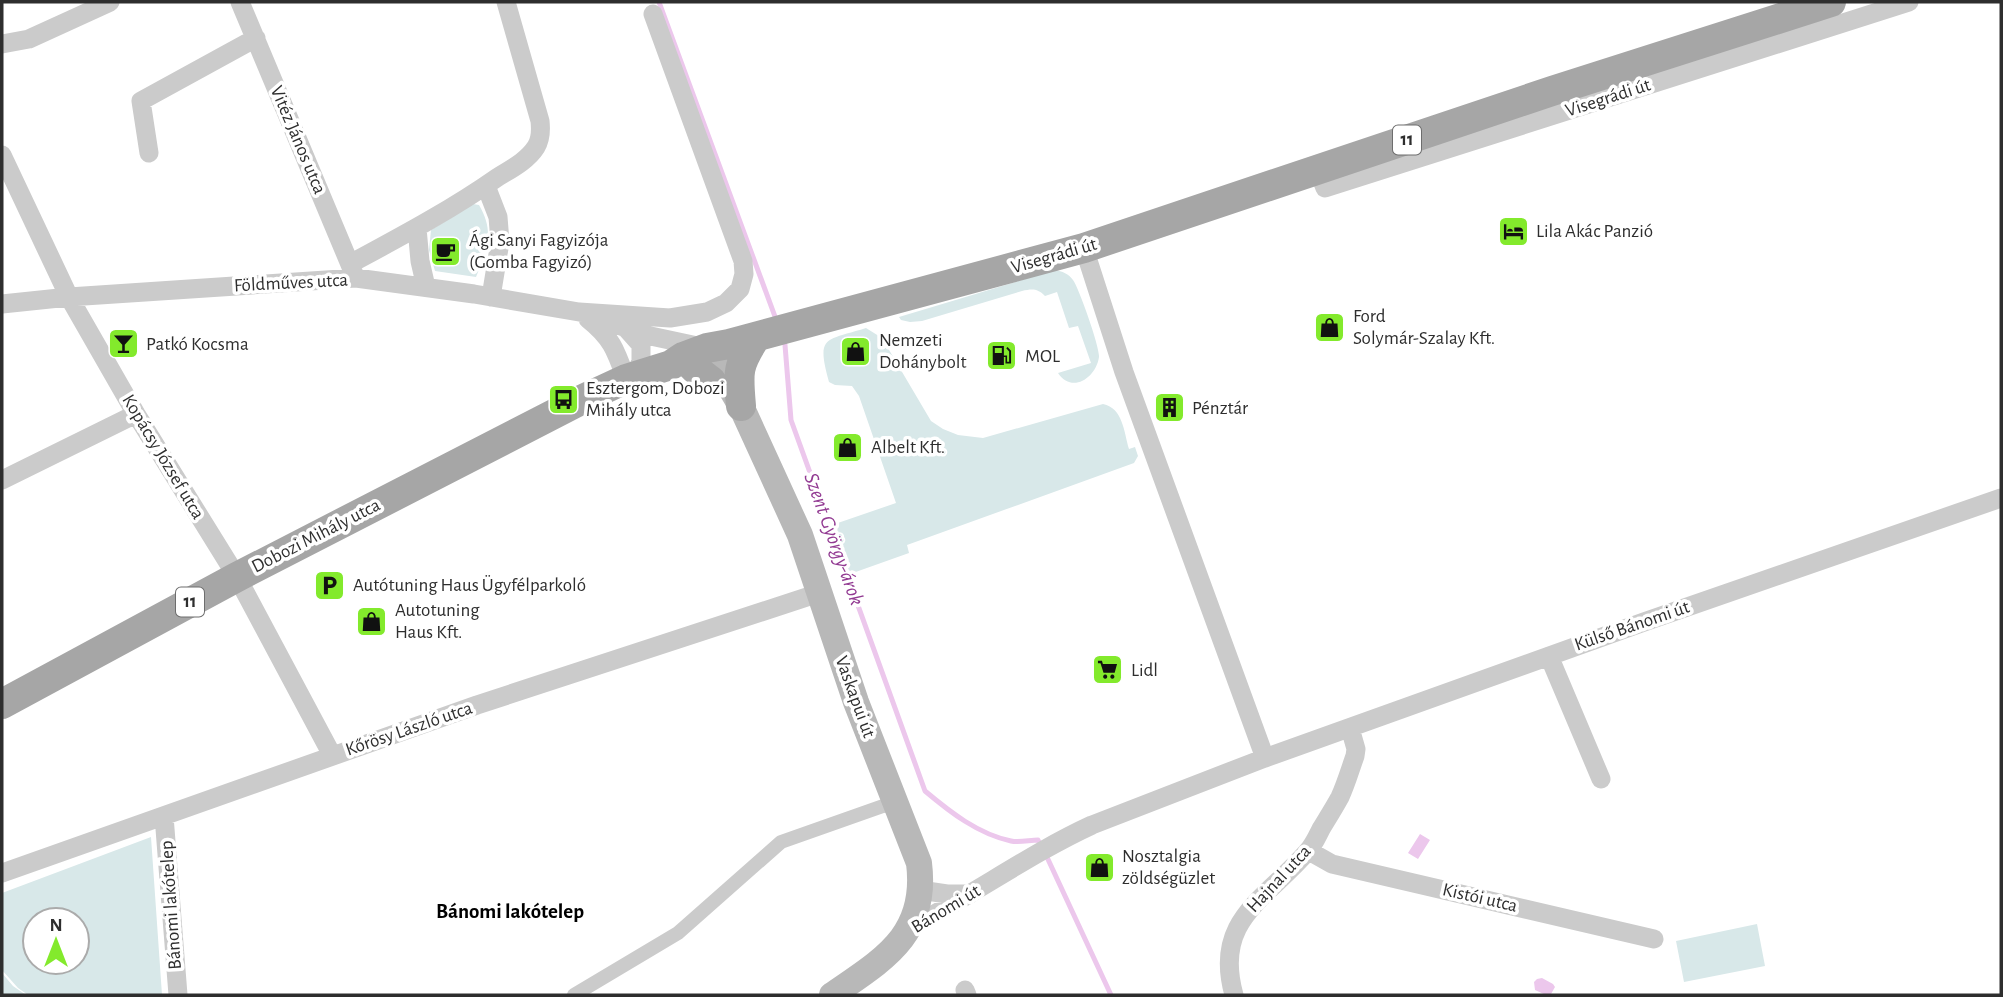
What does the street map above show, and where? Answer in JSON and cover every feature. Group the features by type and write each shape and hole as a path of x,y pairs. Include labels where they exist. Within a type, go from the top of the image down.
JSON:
{"main road":[{"name":"Visegrádi út","path":"827,317 1084,248 1565,87 1831,2"},
{"name":"Dobozi Mihály utca","path":"2,704 237,577 573,404 631,377 671,365 695,352 827,317"},
{"path":"741,406 738,376 746,352 771,333"},
{"path":"695,352 694,368 711,381"},
{"name":"Vaskapui út","path":"695,352 741,406 800,536 856,702 919,863 920,890 910,927"},
{"name":"Vaskapui út","path":"711,381 769,469"},
{"name":"Bánomi út","path":"832,995 885,958 910,927"}],"street":[{"path":"2,44 29,39 110,2"},
{"name":"Vitéz János utca","path":"240,2 353,271"},
{"name":"Földműves utca","path":"353,271 526,159 537,146 541,134 540,121 506,2"},
{"name":"Visegrádi út","path":"1318,170 1325,188 1909,2"},
{"name":"Földműves utca","path":"2,304 353,271 426,288 491,296 579,312 670,318 707,312 726,303 740,289 744,274 743,261 653,14"},
{"path":"149,153 141,101 256,38"},
{"name":"Kopácsy József utca","path":"2,155 69,296 136,414 237,577 332,755"},
{"path":"486,186 498,217 500,242 491,296"},
{"path":"417,228 426,288"},
{"path":"1084,248 1124,372 1265,758"},
{"path":"579,312 604,332 631,377 640,361 640,345 625,327"},
{"name":"Földműves utca","path":"579,312 695,352"},
{"path":"2,480 136,414"},
{"name":"Külső Bánomi út","path":"1265,758 2001,498"},
{"name":"Kőrösy László utca","path":"2,873 332,755 819,593"},
{"path":"1549,656 1601,779"},
{"name":"Hajnal utca","path":"1234,995 1228,961 1231,944 1253,905 1309,851 1340,796 1356,750 1350,728"},
{"name":"Bánomi út","path":"910,927 1092,825 1265,758"},
{"path":"574,995 678,933 781,842 883,806 897,804"},
{"name":"Bánomi lakótelep","path":"164,816 178,995"},
{"name":"Kistói utca","path":"1309,851 1332,864 1654,939"},
{"path":"920,890 971,894"}],"shaded area":[{"path":"473,204 479,205 488,233 486,249 476,277 435,271 429,250 431,230"},
{"path":"1055,270 1067,274 1076,285 1098,351 1097,365 1083,381 1070,382 1058,373 1091,363 1078,326 1069,328 1057,292 1045,296 1034,290 1022,291 922,321 910,322 899,317"},
{"path":"866,328 882,338 931,421 943,429 958,435 983,438 1103,404 1115,410 1124,428 1129,449 1135,447 1138,456 1134,463 907,545 909,553 850,574 832,525 896,503 859,396 852,386 829,382 825,367 824,348 827,342"},
{"path":"1420,834 1430,840 1418,859 1408,853"},
{"path":"151,837 162,995 28,995 2,970 2,893"},
{"path":"1757,924 1765,966 1684,982 1676,941"},
{"path":"2,973 13,986 26,995 2,995"},
{"path":"1542,978 1555,987 1551,994 1546,995 1535,990 1534,982"}],"waterway":[{"name":"Szent György-árok","path":"659,2 777,322"},
{"name":"Szent György-árok","path":"783,338 791,420 925,791 976,828 1014,842 1038,840 1041,846"},
{"name":"Szent György-árok","path":"1046,855 1111,995"}],"place":[{"name":"Lila Akác Panzió","path":"1513,231"},
{"name":"Ági Sanyi Fagyizója (Gomba Fagyizó)","path":"446,251"},
{"name":"Ford Solymár-Szalay Kft.","path":"1330,327"},
{"name":"Patkó Kocsma","path":"123,344"},
{"name":"Nemzeti Dohánybolt","path":"856,351"},
{"name":"MOL","path":"1002,356"},
{"name":"Esztergom, Dobozi Mihály utca","path":"563,399"},
{"name":"Pénztár","path":"1169,408"},
{"name":"Albelt Kft.","path":"848,447"},
{"name":"Autótuning Haus Ügyfélparkoló","path":"330,585"},
{"name":"Autotuning Haus Kft.","path":"372,621"},
{"name":"Lidl","path":"1108,670"},
{"name":"Nosztalgia zöldségüzlet","path":"1099,867"}],"district":[{"name":"Bánomi lakótelep","path":"510,911"}]}
